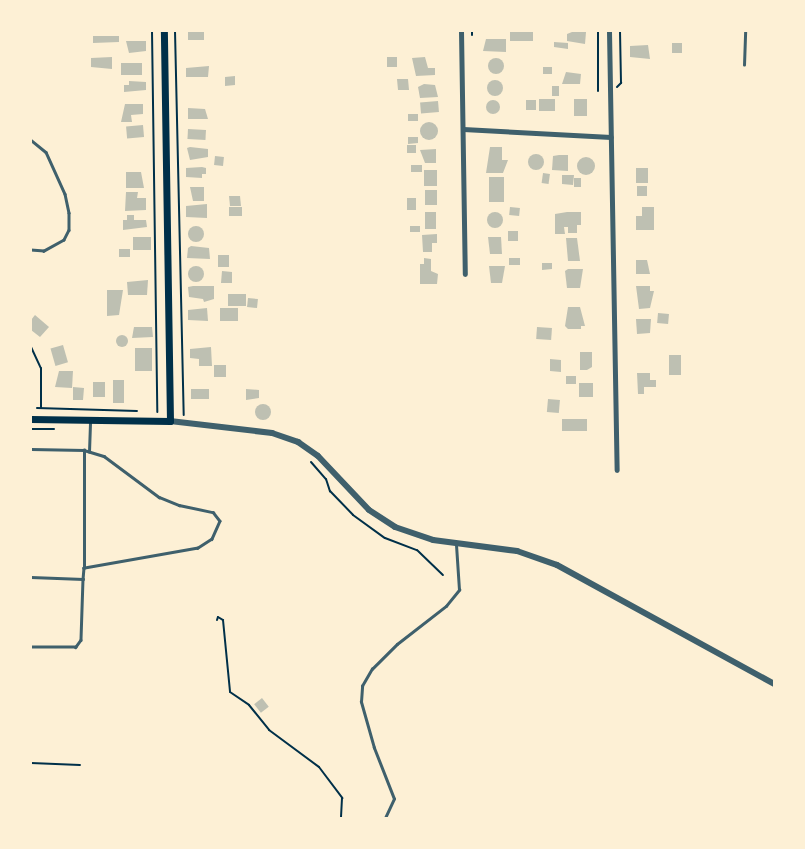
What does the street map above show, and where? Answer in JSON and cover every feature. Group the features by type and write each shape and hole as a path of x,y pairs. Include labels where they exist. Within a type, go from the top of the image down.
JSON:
{"main road":[{"path":"31,419 170,421 164,31"}],"street":[{"path":"461,31 465,274"},
{"path":"609,31 616,470"},
{"path":"463,128 611,137"},
{"path":"170,421 272,433 298,442 318,456 369,510 395,527 456,543 517,552 558,565 774,684"}],"lane":[{"path":"744,65 745,31"},
{"path":"31,140 46,152 65,194 69,213 69,230 64,240 44,251 31,250"},
{"path":"89,452 90,420"},
{"path":"31,449 84,450 104,456 159,497 178,505 213,512 220,521 212,539 198,548 84,568"},
{"path":"31,647 76,647 81,640 84,568 84,450"},
{"path":"385,818 394,799 374,748 361,702 362,686 372,669 397,644 446,606 459,590 456,543"},
{"path":"31,577 83,578"}],"path":[{"path":"152,31 158,408 158,412 153,412"},
{"path":"175,31 181,409 184,416"},
{"path":"598,31 598,91"},
{"path":"616,89 621,83 620,31"},
{"path":"31,347 41,368 39,408 144,412"},
{"path":"158,408 163,409"},
{"path":"31,429 61,428"},
{"path":"309,460 353,515 384,538 417,550 443,575"},
{"path":"217,620 218,617 223,620 230,692 249,705 269,730 319,767 342,798 341,818"},
{"path":"31,763 80,765"}],"building":[{"path":"188,31 204,31 204,40 188,40"},
{"path":"510,31 533,31 533,41 510,41"},
{"path":"586,32 585,44 567,41 567,34"},
{"path":"93,36 119,36 119,42 93,43"},
{"path":"486,39 506,39 506,52 483,51"},
{"path":"126,41 146,41 146,51 129,53"},
{"path":"554,42 568,43 568,49 554,47"},
{"path":"672,43 682,43 682,53 672,53"},
{"path":"648,45 650,59 630,57 630,46"},
{"path":"112,57 112,69 91,67 91,58"},
{"path":"387,57 397,57 397,67 387,67"},
{"path":"425,57 428,68 435,68 435,75 416,76 412,58"},
{"path":"493,58 499,58 504,63 502,72 493,74 488,69 488,63"},
{"path":"121,63 142,63 142,75 121,75"},
{"path":"209,66 208,77 186,77 186,68"},
{"path":"543,67 552,67 552,74 543,74"},
{"path":"566,72 581,74 580,84 562,84"},
{"path":"235,76 235,85 225,86 225,77"},
{"path":"397,79 408,79 409,90 398,90"},
{"path":"492,80 498,80 503,85 501,94 492,96 487,91 487,85"},
{"path":"129,81 146,82 146,90 124,92 124,85 129,85"},
{"path":"424,84 435,85 438,97 420,98 418,87"},
{"path":"552,86 559,86 559,96 552,96"},
{"path":"539,99 555,99 555,111 539,111"},
{"path":"574,99 587,99 587,116 574,116"},
{"path":"490,100 496,100 500,107 496,114 490,114 486,110 486,104"},
{"path":"526,100 536,100 536,110 526,110"},
{"path":"438,101 439,112 421,114 420,103"},
{"path":"125,104 143,104 143,114 131,115 132,122 121,122"},
{"path":"188,108 205,109 208,119 188,119"},
{"path":"408,114 418,114 418,121 408,121"},
{"path":"429,122 435,125 438,131 435,137 429,140 423,137 420,131 423,125"},
{"path":"143,125 144,137 127,138 126,126"},
{"path":"188,129 206,130 205,140 187,139"},
{"path":"408,137 418,137 418,143 408,144"},
{"path":"407,145 416,145 416,153 407,153"},
{"path":"490,147 502,147 502,160 508,160 503,173 486,173"},
{"path":"187,148 208,149 208,157 190,160"},
{"path":"436,149 436,163 425,163 420,150"},
{"path":"536,154 544,162 536,170 528,162"},
{"path":"568,155 568,171 552,170 553,156"},
{"path":"215,156 224,157 223,166 214,165"},
{"path":"586,157 592,160 595,166 592,172 586,175 580,172 577,166 580,160"},
{"path":"411,165 422,165 422,172 411,172"},
{"path":"186,168 206,168 206,174 202,174 202,178 186,177"},
{"path":"636,168 648,168 648,183 636,183"},
{"path":"424,170 437,170 437,186 424,186"},
{"path":"126,172 141,172 144,188 126,188"},
{"path":"543,173 550,174 549,184 542,183"},
{"path":"562,175 574,175 573,185 562,184"},
{"path":"489,177 504,177 504,202 489,202"},
{"path":"574,178 581,178 581,187 574,187"},
{"path":"637,186 647,186 647,196 637,196"},
{"path":"190,187 204,187 204,201 193,201"},
{"path":"425,190 437,190 437,205 425,205"},
{"path":"126,192 138,192 137,198 146,198 146,210 125,211"},
{"path":"229,196 240,196 241,206 230,206"},
{"path":"407,198 416,198 416,210 407,210"},
{"path":"207,204 207,218 186,217 186,206"},
{"path":"229,207 242,207 242,216 229,216"},
{"path":"510,207 520,208 519,216 509,215"},
{"path":"642,207 654,207 654,230 636,230 636,216 642,216"},
{"path":"425,212 436,212 436,229 425,229"},
{"path":"495,212 501,214 503,220 501,226 495,228 489,226 487,220 489,214"},
{"path":"581,212 581,225 577,225 577,233 568,233 568,227 564,227 565,234 555,234 555,214"},
{"path":"127,215 134,215 134,220 146,220 147,227 123,230 123,220 127,220"},
{"path":"196,226 204,234 196,242 188,234"},
{"path":"410,226 420,226 420,232 410,232"},
{"path":"508,231 518,231 518,241 508,241"},
{"path":"437,234 437,243 432,243 432,252 423,252 422,235"},
{"path":"133,237 151,237 151,250 133,250"},
{"path":"488,237 501,237 502,254 490,254"},
{"path":"566,238 577,238 580,261 568,261"},
{"path":"191,246 209,248 210,259 187,258 188,248"},
{"path":"119,249 130,249 130,257 119,257"},
{"path":"218,255 229,255 229,267 218,267"},
{"path":"424,258 431,259 431,271 438,274 437,284 420,284 420,264 424,264"},
{"path":"509,258 520,258 520,265 509,265"},
{"path":"636,260 647,260 650,274 636,274"},
{"path":"542,263 552,263 552,269 542,270"},
{"path":"193,266 199,266 204,271 202,280 193,282 188,277 188,271"},
{"path":"489,266 505,266 502,283 491,283"},
{"path":"568,269 583,269 580,288 567,288 565,271"},
{"path":"222,271 232,272 232,283 221,283"},
{"path":"148,280 147,295 128,295 127,282"},
{"path":"214,286 214,299 204,302 203,299 189,297 188,287"},
{"path":"636,286 650,286 650,291 654,291 650,308 639,309"},
{"path":"107,290 123,290 119,315 107,316"},
{"path":"228,294 246,294 246,306 228,306"},
{"path":"248,298 258,299 257,308 247,307"},
{"path":"568,307 580,307 585,326 581,326 581,329 568,329 565,326"},
{"path":"207,308 208,321 188,320 188,310"},
{"path":"220,308 238,308 238,321 220,321"},
{"path":"658,313 669,314 668,324 657,323"},
{"path":"35,315 49,327 40,337 31,330 31,320"},
{"path":"636,319 651,319 650,333 637,334"},
{"path":"134,327 152,327 153,337 132,338"},
{"path":"537,327 552,328 551,340 536,339"},
{"path":"120,335 124,335 128,341 124,347 120,347 116,343 116,339"},
{"path":"63,345 68,362 55,366 51,349"},
{"path":"211,347 212,366 199,366 199,359 190,358 190,349"},
{"path":"135,348 152,348 152,371 135,371"},
{"path":"580,352 592,352 592,367 587,370 580,370"},
{"path":"669,355 681,355 681,375 669,375"},
{"path":"550,359 561,360 561,372 550,371"},
{"path":"214,365 226,365 226,377 214,377"},
{"path":"59,371 73,371 72,388 55,387"},
{"path":"637,373 650,373 650,380 656,380 656,387 644,387 644,394 638,394"},
{"path":"566,376 576,376 576,384 566,384"},
{"path":"113,380 124,380 124,403 113,403"},
{"path":"93,382 105,382 105,397 93,397"},
{"path":"579,383 593,383 593,397 579,397"},
{"path":"73,387 84,388 83,400 73,400"},
{"path":"191,389 209,389 209,399 191,399"},
{"path":"246,389 259,390 259,398 246,400"},
{"path":"548,399 560,400 559,413 547,412"},
{"path":"263,404 269,406 271,412 269,418 263,420 257,418 255,412 257,406"},
{"path":"562,419 587,419 587,431 562,431"},
{"path":"262,698 269,707 261,713 254,704"}]}
